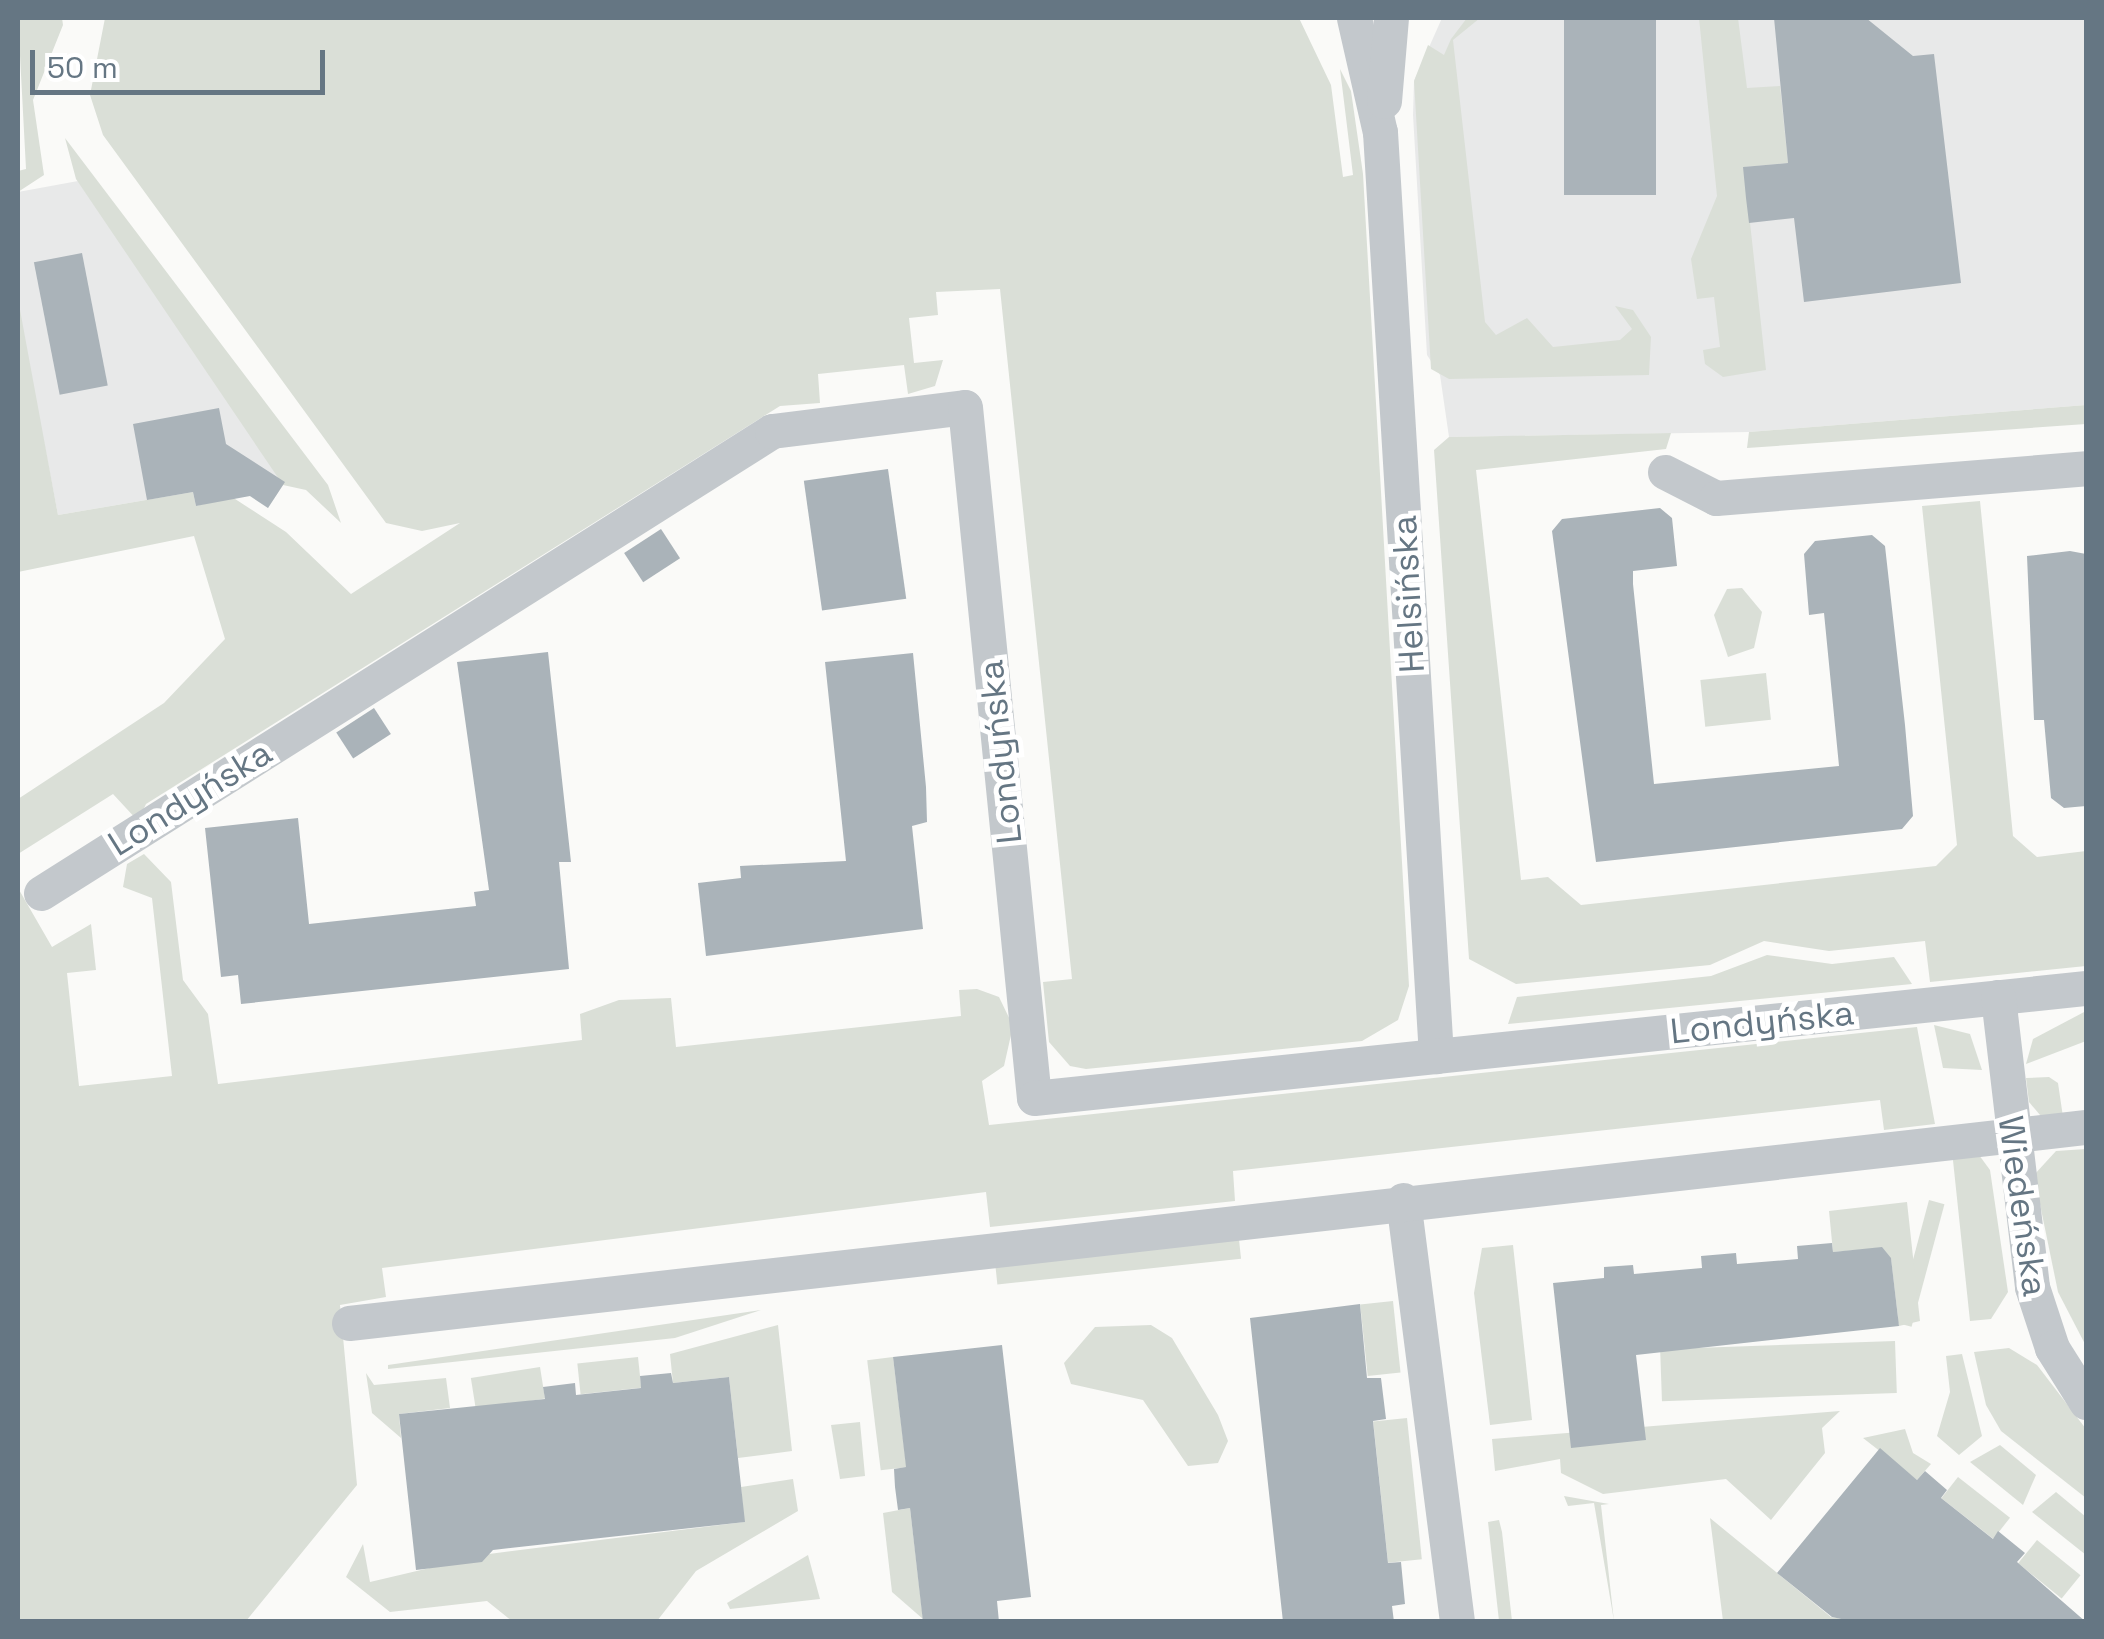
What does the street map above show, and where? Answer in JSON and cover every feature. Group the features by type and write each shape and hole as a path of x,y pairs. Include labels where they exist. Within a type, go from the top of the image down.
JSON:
{"street":[{"name":"Helsińska","path":"1354,18 1380,132"},
{"name":"Helsińska","path":"1391,18 1380,132 1436,1056"},
{"name":"Londyńska","path":"41,893 772,431 965,407 1034,1098 2086,988"},
{"path":"1665,472 1716,498 2086,468"},
{"name":"Wiedeńska","path":"1998,997 2010,1130 2040,1318 2086,1402"},
{"path":"349,1323 2010,1130 2086,1127"},
{"path":"1402,1200 1456,1622"}],"shaded area":[{"path":"18,18 62,18 63,25 33,100 44,175 18,192 18,171 26,169"},
{"path":"105,18 1299,18 1331,85 1343,177 1353,175 1340,69 1351,91 1363,174 1409,986 1398,1020 1362,1041 1086,1069 1070,1066 1049,1042 1043,982 1072,979 1000,289 936,292 938,315 909,318 914,363 943,360 935,386 908,394 904,365 818,374 820,403 780,406 146,804 138,821 113,794 18,854 18,799 164,703 225,639 194,536 18,572 18,299 58,515 193,492 196,506 232,497 286,532 351,594 460,523 422,531 386,523 103,135 90,95"},
{"path":"1442,18 2086,18 2086,405 1749,432 1449,437 1440,375 1427,355 1413,115 1414,81"},
{"path":"1467,18 1480,18 1453,40 1485,322 1496,335 1527,318 1553,347 1620,340 1632,329 1615,306 1633,310 1651,337 1649,375 1449,379 1431,369 1414,81 1428,45 1444,55 1451,39"},
{"path":"1699,18 1738,18 1747,88 1780,86 1788,163 1744,167 1766,370 1723,377 1705,364 1703,350 1720,347 1714,297 1697,299 1691,259 1717,196"},
{"path":"65,138 328,485 341,523 306,490 283,485 76,179"},
{"path":"78,181 285,482 268,508 247,494 196,506 193,492 58,515 42,432 18,434 18,192"},
{"path":"2086,405 2086,424 1747,448 1749,432"},
{"path":"1671,433 1666,449 1476,470 1521,880 1548,877 1581,905 1936,866 1957,845 1922,506 1980,501 2013,836 2037,857 2086,851 2086,966 1930,982 1925,941 1829,951 1764,941 1710,965 1516,984 1469,959 1434,450 1449,437"},
{"path":"1742,588 1762,612 1754,648 1728,657 1714,615 1727,589"},
{"path":"1766,673 1771,720 1705,727 1700,680"},
{"path":"144,854 171,882 183,980 208,1014 218,1084 582,1040 580,1014 619,1000 671,998 676,1047 961,1016 959,990 977,989 999,997 1013,1026 1004,1066 982,1081 989,1125 1917,1027 1935,1124 1884,1130 1880,1100 1233,1171 1235,1201 990,1227 986,1192 382,1268 386,1297 340,1305 357,1485 246,1621 18,1621 18,888 52,947 91,924 96,970 67,973 79,1086 172,1076 152,898 123,887 127,864"},
{"path":"1767,955 1832,964 1894,957 1912,984 1508,1024 1517,997 1711,976"},
{"path":"2086,1011 2086,1041 2026,1064 2033,1039"},
{"path":"1934,1025 1970,1034 1982,1070 1943,1068"},
{"path":"2049,1077 2058,1083 2063,1117 2040,1115 2029,1102 2026,1078"},
{"path":"2086,1149 2086,1346 2058,1292 2034,1175 2056,1151"},
{"path":"1952,1151 1979,1155 1990,1170 2008,1292 1991,1319 1970,1321"},
{"path":"1929,1200 1944,1204 1912,1327 1896,1323"},
{"path":"1907,1202 1920,1321 1899,1326 1891,1259 1882,1248 1833,1252 1829,1211"},
{"path":"1238,1230 1241,1259 997,1284 994,1256"},
{"path":"1513,1245 1532,1420 1490,1425 1474,1293 1482,1248"},
{"path":"1393,1301 1401,1373 1368,1376 1360,1304"},
{"path":"761,1310 675,1338 388,1369 388,1365"},
{"path":"778,1325 792,1451 738,1458 729,1377 673,1383 670,1354"},
{"path":"1151,1325 1172,1338 1218,1415 1228,1441 1218,1463 1188,1466 1143,1400 1071,1384 1064,1363 1095,1327"},
{"path":"1895,1341 1897,1393 1662,1401 1660,1349"},
{"path":"2009,1348 2037,1365 2086,1429 2086,1498 2001,1431 1986,1405 1974,1352"},
{"path":"1962,1354 1982,1436 1959,1455 1937,1436 1950,1392 1946,1356"},
{"path":"638,1357 641,1388 581,1394 577,1363"},
{"path":"893,1357 907,1467 881,1470 867,1360"},
{"path":"540,1367 545,1399 476,1410 471,1378"},
{"path":"366,1373 374,1385 446,1378 450,1408 399,1414 401,1438 372,1413"},
{"path":"1840,1411 1822,1428 1825,1453 1771,1520 1726,1479 1603,1494 1561,1473 1560,1459 1495,1471 1492,1439"},
{"path":"1407,1418 1422,1559 1388,1563 1373,1422"},
{"path":"860,1422 865,1476 840,1479 831,1425"},
{"path":"1905,1429 1913,1453 1931,1464 1917,1480 1863,1438"},
{"path":"2000,1445 2036,1475 2023,1505 1970,1462"},
{"path":"1958,1477 2010,1518 1993,1539 1941,1498"},
{"path":"793,1479 798,1511 696,1571 657,1621 512,1621 487,1601 390,1612 346,1577 363,1544 370,1582 489,1554 744,1522 741,1487"},
{"path":"2056,1492 2086,1517 2086,1555 2032,1512"},
{"path":"1564,1496 1609,1504 1601,1505 1614,1621 1594,1503 1568,1506"},
{"path":"910,1508 923,1619 892,1592 883,1513"},
{"path":"1710,1518 1831,1617 1855,1621 1723,1621"},
{"path":"1499,1520 1512,1621 1499,1621 1488,1522"},
{"path":"2037,1540 2081,1575 2062,1599 2018,1563"},
{"path":"808,1555 820,1599 730,1609 727,1603"}],"building":[{"path":"1564,18 1656,18 1656,195 1564,195"},
{"path":"1774,18 1866,18 1913,56 1934,54 1961,283 1804,302 1794,218 1749,223 1746,198 1743,167 1788,163"},
{"path":"82,253 108,386 60,395 34,262"},
{"path":"219,408 226,444 285,482 268,508 250,496 196,506 193,492 147,500 133,424"},
{"path":"888,469 906,599 822,611 804,481"},
{"path":"1660,508 1672,518 1677,566 1633,571 1654,784 1839,766 1824,613 1809,615 1804,554 1815,541 1872,535 1885,546 1905,725 1913,816 1902,829 1596,862 1552,531 1562,519"},
{"path":"661,529 680,558 643,582 624,553"},
{"path":"2070,551 2086,554 2086,806 2064,808 2051,798 2044,720 2034,720 2027,556"},
{"path":"548,652 571,862 559,862 569,969 241,1004 238,975 221,977 205,828 298,818 309,924 476,906 474,892 489,890 457,662"},
{"path":"913,653 926,787 927,822 912,826 923,929 706,956 698,883 741,878 740,866 846,861 825,662"},
{"path":"374,708 391,734 353,759 336,733"},
{"path":"1832,1243 1833,1252 1882,1247 1891,1258 1899,1326 1636,1355 1646,1440 1571,1448 1553,1283 1604,1278 1604,1267 1633,1265 1634,1274 1702,1268 1701,1256 1736,1253 1737,1264 1798,1259 1797,1246"},
{"path":"1360,1304 1367,1378 1381,1378 1386,1419 1373,1421 1388,1563 1401,1562 1405,1604 1392,1606 1394,1622 1283,1622 1250,1318"},
{"path":"1002,1345 1031,1597 997,1601 999,1622 923,1622 910,1508 898,1510 895,1487 894,1469 906,1467 893,1357"},
{"path":"671,1373 673,1383 729,1377 745,1522 493,1550 482,1562 416,1570 399,1414 545,1399 543,1387 575,1383 576,1395 641,1388 640,1376"},
{"path":"1880,1448 1917,1480 1925,1471 1947,1490 1941,1498 1993,1539 1998,1531 2025,1553 2017,1562 2086,1622 1855,1622 1832,1617 1777,1573"}]}
